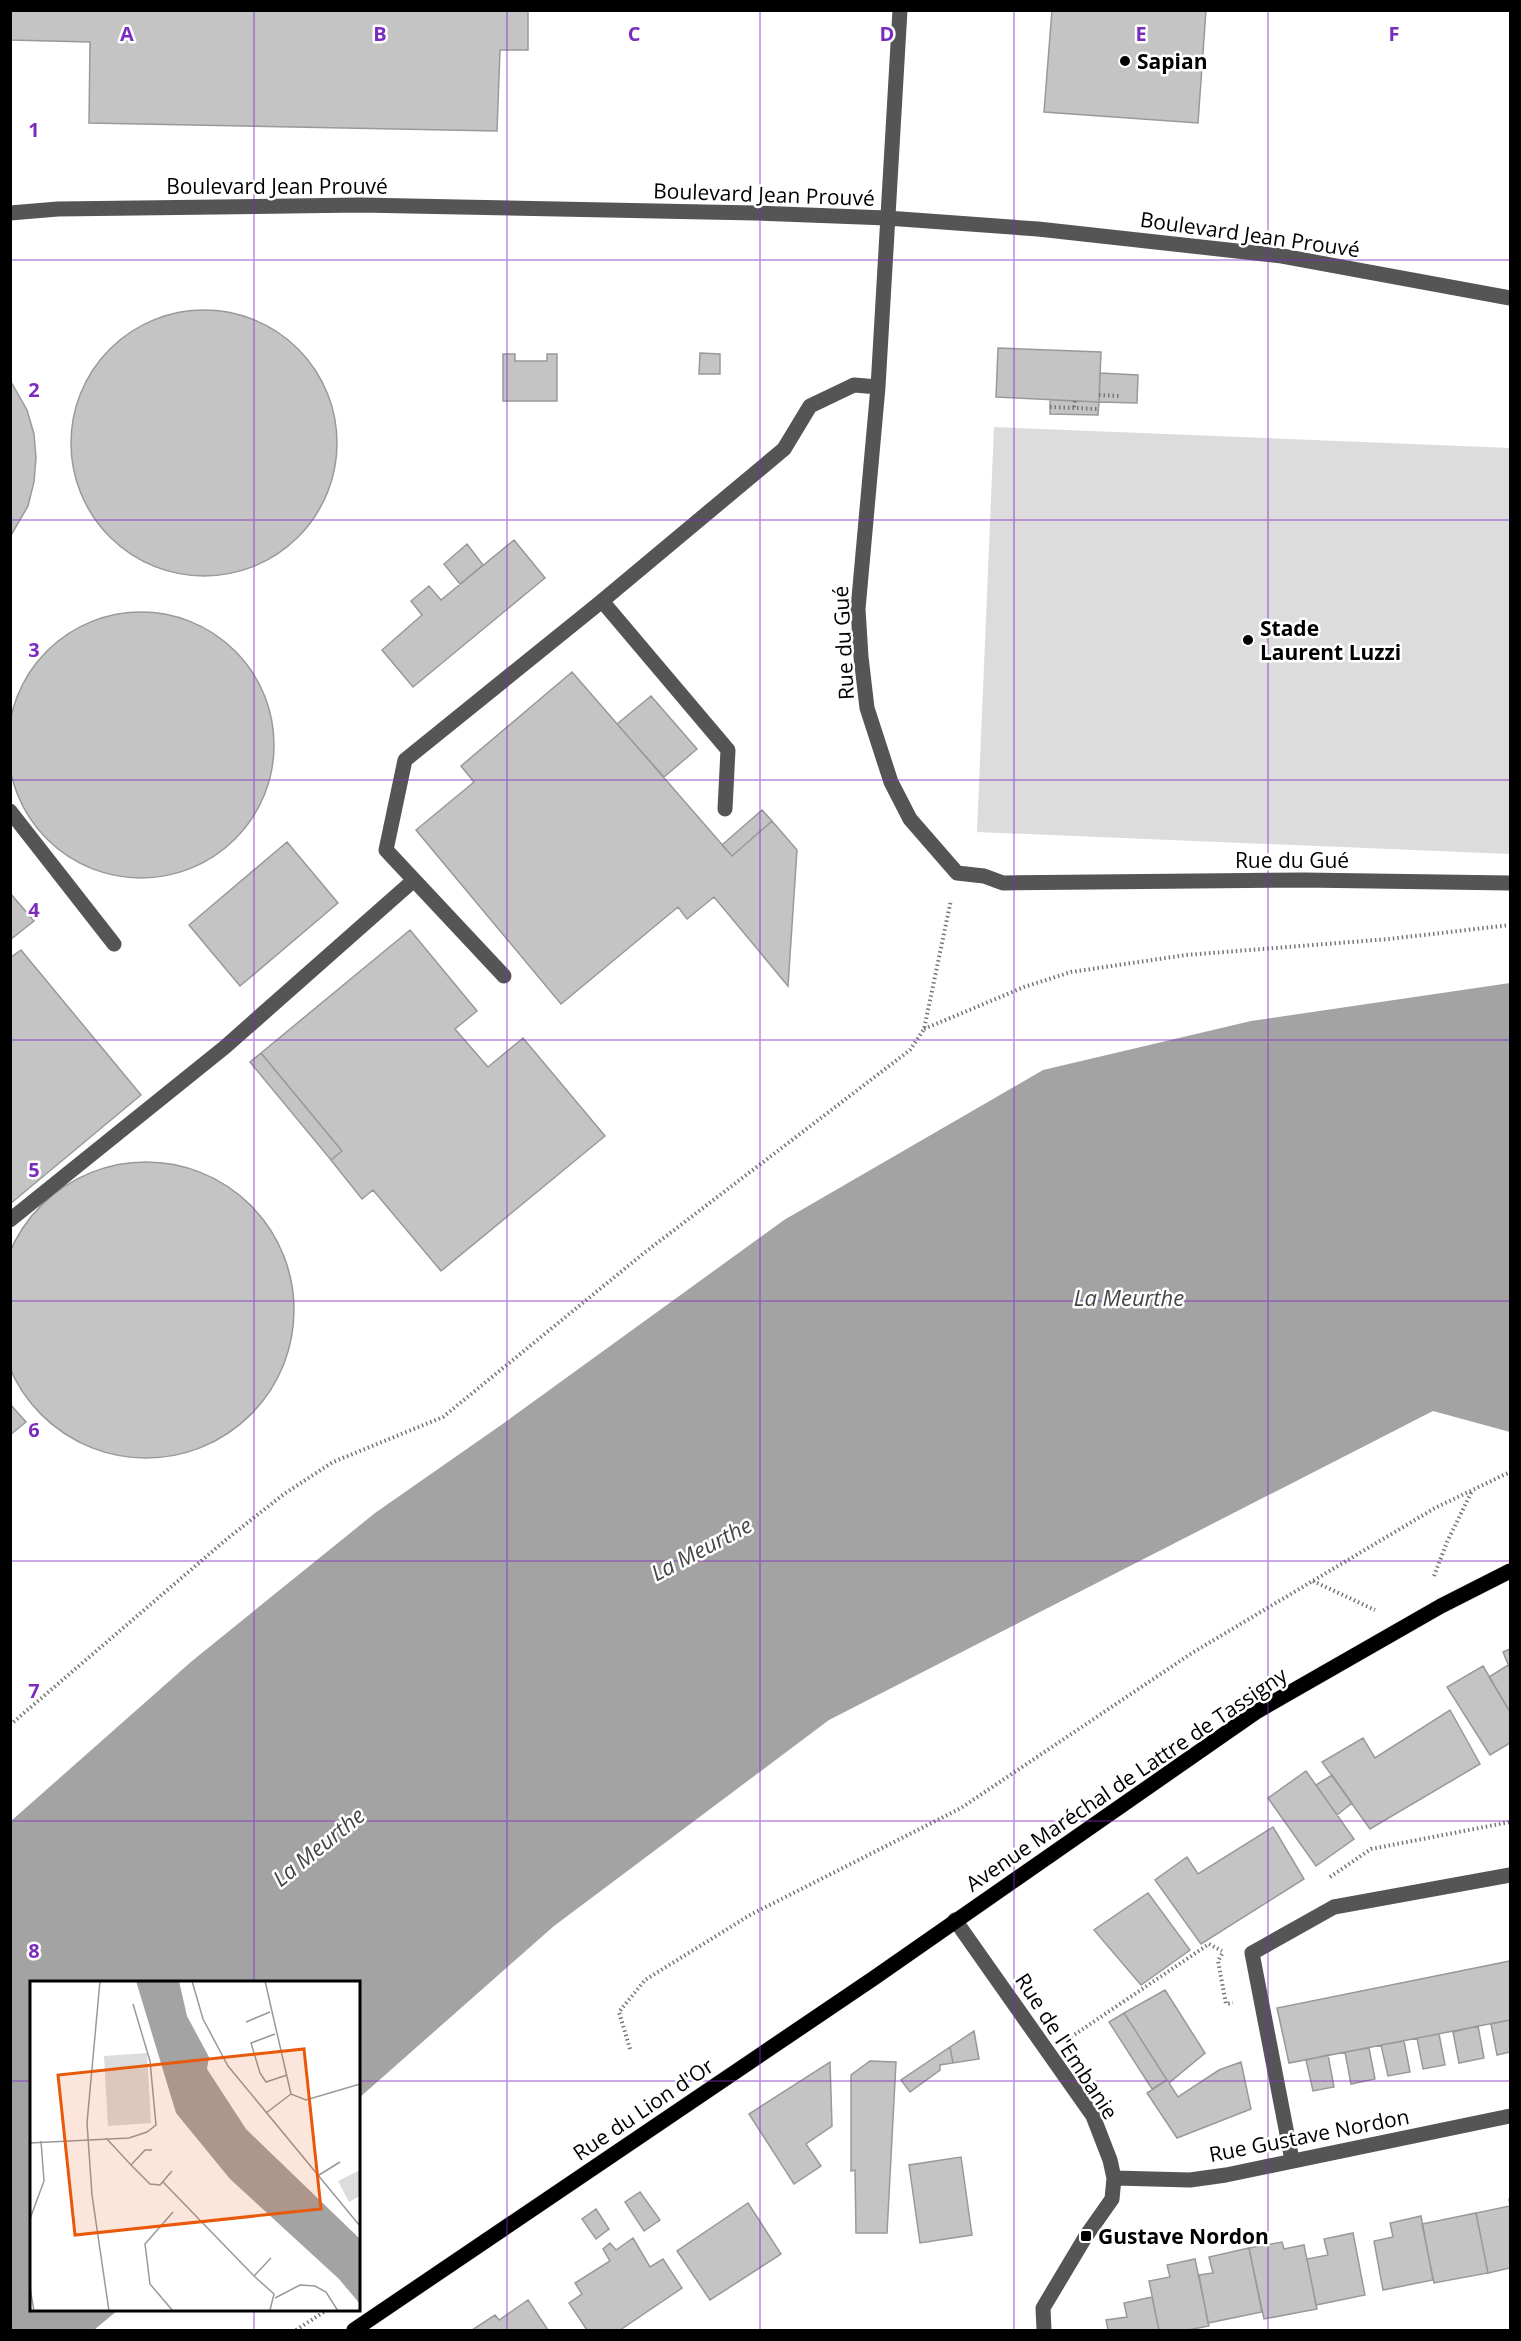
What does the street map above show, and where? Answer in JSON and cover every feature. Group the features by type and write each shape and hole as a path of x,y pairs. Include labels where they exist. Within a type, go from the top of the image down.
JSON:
{"main road":[{"name":"Avenue Maréchal de Lattre de Tassigny","path":"956,1920 1256,1712 1413,1622 1510,1571"},
{"name":"Rue du Lion d'Or","path":"354,2331 956,1920"}],"street":[{"name":"Rue du Gué","path":"900,10 878,387 858,609 867,708 891,782 910,819 957,873 984,876 1003,883 1303,880 1510,883"},
{"name":"Boulevard Jean Prouvé","path":"10,213 57,209 360,205 887,218 1038,229 1282,256 1510,298"},
{"path":"504,976 386,850 405,760 602,601 784,449 810,406 854,385 878,387"},
{"path":"602,601 728,750 725,809"},
{"path":"10,811 114,944"},
{"path":"10,1220 225,1047 414,880"},
{"path":"1292,2160 1252,1953 1334,1907 1510,1875"},
{"name":"Rue de l'Embanie","path":"956,1920 1093,2116 1110,2160 1114,2178 1112,2199 1086,2236 1043,2308 1044,2331"},
{"name":"Rue Gustave Nordon","path":"1114,2178 1190,2180 1226,2175 1510,2116"}],"path":[{"path":"1099,395 1120,396"},
{"path":"1074,407 1075,400"},
{"path":"1050,407 1099,409"},
{"path":"10,1725 228,1538 284,1494 333,1462 443,1417 644,1253 910,1050 924,1029 957,873"},
{"path":"924,1029 1023,987 1071,972 1186,955 1389,939 1510,925"},
{"path":"630,2049 619,2012 645,1980 750,1915 961,1808 1192,1653 1435,1508 1510,1472"},
{"path":"1313,1581 1413,1622 1447,1542 1472,1491"},
{"path":"1049,2052 1209,1944 1223,1952"},
{"path":"296,2331 326,2311"}],"shaded area":[{"name":"Stade Laurent Luzzi","path":"994,427 1510,448 1510,854 977,832"}],"water":[{"name":"La Meurthe","path":"1510,983 1510,1432 1433,1411 829,1720 554,1926 360,2097 360,1981 30,1981 30,2311 117,2311 94,2330 11,2330 11,1821 192,1661 375,1513 504,1423 784,1220 1043,1070 1251,1021"}],"building":[{"path":"10,10 528,10 528,50 500,50 497,131 89,123 90,42 10,40"},
{"name":"Sapian","path":"1052,10 1206,10 1198,123 1044,112"},
{"path":"191,310 217,310 243,315 267,325 289,340 307,358 322,380 332,404 337,443 332,482 322,506 307,528 289,546 267,561 243,571 217,576 191,576 165,571 141,561 119,546 101,528 86,506 76,482 71,456 71,430 76,404 86,380 101,358 119,340 141,325 165,315"},
{"path":"998,348 1101,352 1099,402 996,397"},
{"path":"700,353 720,354 720,374 699,374"},
{"path":"503,354 515,354 515,361 547,361 547,354 557,354 557,401 503,401"},
{"path":"1100,373 1138,375 1137,403 1099,402"},
{"path":"10,380 27,410 34,434 36,458 34,482 28,506 10,537"},
{"path":"1050,400 1099,402 1098,415 1050,414"},
{"path":"514,540 545,578 413,687 382,650 422,615 411,601 429,586 441,600"},
{"path":"467,544 483,565 460,584 444,564"},
{"path":"128,612 154,612 180,617 204,627 226,642 244,660 259,682 269,706 274,745 269,784 259,808 244,830 226,848 204,863 180,873 154,878 128,878 102,873 78,863 56,848 38,830 23,808 13,784 8,758 8,732 13,706 23,682 38,660 56,642 78,627 102,617"},
{"path":"572,672 732,856 772,821 797,850 788,986 714,897 687,919 678,907 561,1004 416,830 474,782 461,766"},
{"path":"651,696 697,749 664,777 617,724"},
{"path":"762,810 772,821 732,856 722,845"},
{"path":"287,842 338,903 240,986 189,925"},
{"path":"10,893 34,921 10,940"},
{"path":"410,930 477,1011 455,1029 488,1067 523,1038 605,1136 441,1271 373,1190 362,1199 331,1160 342,1151 261,1053"},
{"path":"21,950 141,1095 10,1204 10,958"},
{"path":"261,1053 342,1151 331,1160 250,1062"},
{"path":"132,1163 175,1165 203,1173 228,1187 251,1205 269,1228 283,1253 293,1296 291,1339 283,1367 269,1392 251,1415 228,1433 203,1447 160,1457 117,1455 89,1447 64,1433 41,1415 23,1392 9,1367 -1,1324 1,1281 9,1253 23,1228 41,1205 64,1187 89,1173"},
{"path":"10,1404 26,1422 10,1435"},
{"path":"1510,1649 1510,1669 1503,1652"},
{"path":"1508,1665 1510,1669 1510,1712 1489,1677"},
{"path":"1483,1666 1510,1712 1510,1743 1490,1755 1447,1687"},
{"path":"1450,1710 1480,1764 1370,1829 1322,1762 1363,1738 1375,1758"},
{"path":"1306,1771 1354,1839 1316,1866 1268,1798"},
{"path":"1332,1775 1352,1803 1337,1815 1316,1785"},
{"path":"1273,1827 1304,1879 1201,1944 1155,1880 1187,1857 1198,1874"},
{"path":"1148,1893 1190,1950 1141,1985 1094,1930"},
{"path":"1510,1961 1510,2020 1289,2063 1277,2008"},
{"path":"1165,1990 1205,2053 1169,2083 1178,2097 1219,2070 1241,2062 1251,2109 1177,2138 1147,2093 1167,2080 1124,2013"},
{"path":"1124,2013 1167,2080 1152,2089 1109,2022"},
{"path":"1510,2020 1510,2052 1497,2055 1491,2024"},
{"path":"1478,2026 1484,2058 1459,2063 1453,2032"},
{"path":"974,2031 979,2059 953,2063 950,2047"},
{"path":"1439,2034 1445,2065 1423,2069 1417,2038"},
{"path":"1404,2041 1410,2072 1388,2076 1381,2045"},
{"path":"950,2047 953,2063 940,2065 940,2070 910,2092 901,2080"},
{"path":"1369,2048 1375,2079 1351,2084 1345,2052"},
{"path":"1328,2055 1334,2087 1313,2091 1306,2060"},
{"path":"870,2061 896,2062 887,2233 856,2233 855,2170 851,2171 851,2075"},
{"path":"830,2062 832,2126 806,2144 821,2166 794,2184 749,2114"},
{"path":"961,2157 972,2235 920,2243 909,2165"},
{"path":"640,2192 660,2220 644,2231 625,2202"},
{"path":"748,2203 781,2254 710,2300 677,2251"},
{"path":"1510,2206 1510,2268 1488,2273 1476,2213"},
{"path":"596,2209 609,2229 596,2239 582,2219"},
{"path":"1476,2213 1488,2273 1434,2283 1422,2224"},
{"path":"1421,2216 1433,2280 1383,2290 1374,2241 1393,2237 1390,2223"},
{"path":"1353,2233 1365,2295 1316,2305 1307,2259 1328,2255 1324,2239"},
{"path":"633,2238 650,2267 663,2259 682,2288 620,2330 587,2330 569,2303 582,2294 575,2283 610,2261 603,2249 610,2243 616,2250"},
{"path":"1282,2242 1284,2249 1304,2245 1317,2309 1264,2319 1249,2248"},
{"path":"1249,2248 1262,2312 1208,2323 1199,2275 1213,2273 1209,2257"},
{"path":"1195,2259 1209,2326 1188,2330 1159,2330 1149,2281 1170,2277 1167,2265"},
{"path":"1152,2297 1159,2330 1108,2330 1106,2320 1127,2317 1124,2303"},
{"path":"528,2300 548,2330 472,2330 495,2315 499,2320"}],"place":[{"name":"Sapian","path":"1125,61"},
{"name":"Stade Laurent Luzzi","path":"1248,640"},
{"name":"Gustave Nordon","path":"1086,2236"}]}
